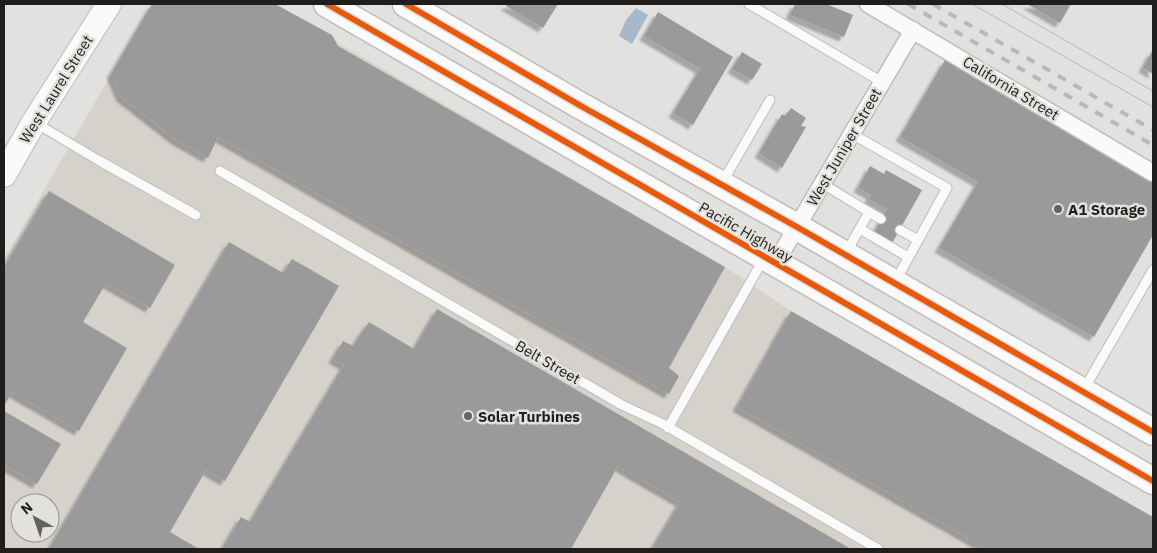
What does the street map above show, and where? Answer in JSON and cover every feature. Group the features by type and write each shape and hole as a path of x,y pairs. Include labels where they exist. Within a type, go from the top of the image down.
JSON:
{"main road":[{"name":"West Laurel Street","path":"4,175 34,122 109,4"},
{"name":"Pacific Highway","path":"327,4 1153,481"},
{"name":"Pacific Highway","path":"406,4 581,106 797,227 844,256 1153,432"}],"street":[{"name":"California Street","path":"868,4 1153,173"},
{"name":"West Juniper Street","path":"770,261 797,227 913,30"}],"lane":[{"path":"749,4 882,82"},
{"path":"720,185 770,100"},
{"path":"34,122 196,215"},
{"path":"852,134 947,188 894,284"},
{"name":"Belt Street","path":"220,171 622,405 668,428 878,549"},
{"path":"823,184 881,219"},
{"path":"844,256 869,212"},
{"path":"860,229 908,257"},
{"path":"900,230 918,240"},
{"path":"668,428 770,261"},
{"path":"1083,392 1153,270"}],"shaded area":[{"name":"Solar Turbines","path":"152,4 271,4 725,267 791,311 1153,517 1153,549 4,549 4,259"}],"water":[{"path":"636,8 648,15 632,44 619,36 626,20"}],"building":[{"path":"152,4 275,4 332,35 338,46 725,267 669,368 679,376 669,394 218,137 208,158 176,140 121,97 111,74"},
{"path":"507,4 558,4 543,28 506,6"},
{"path":"795,4 826,4 853,15 844,37 790,15"},
{"path":"1027,4 1071,4 1060,23"},
{"path":"658,12 733,57 693,125 673,113 700,69 644,36"},
{"path":"1153,49 1153,74 1143,68"},
{"path":"742,52 762,64 752,80 732,69"},
{"name":"A1 Storage","path":"945,60 1153,181 1153,235 1094,337 939,248 978,182 900,137"},
{"path":"791,108 806,118 801,126 806,127 782,168 759,153 782,114 785,116"},
{"path":"870,166 884,174 886,170 922,190 891,245 873,235 887,209 869,199 871,195 858,188"},
{"path":"49,191 175,265 150,308 106,283 83,322 127,348 79,431 12,392 4,406 4,268"},
{"path":"229,242 283,273 292,259 339,286 225,481 206,470 170,532 199,549 49,549 53,543 60,543 60,530"},
{"name":"Solar Turbines","path":"437,309 851,549 652,549 680,502 618,466 571,549 222,549 241,517 250,522 344,365 333,359 343,341 353,346 369,322 414,349"},
{"path":"791,311 1153,517 1153,549 987,549 737,407"},
{"path":"4,411 61,444 37,484 4,465"}],"tram line":[{"path":"972,4 1153,107"},
{"path":"1002,4 1153,91"}],"railway":[{"path":"908,4 1153,145"},
{"path":"933,4 1153,130"}],"cycle path":[{"path":"327,4 1153,481"},
{"path":"406,4 581,106 797,227 1153,432"}],"place":[{"name":"A1 Storage","path":"1058,209"},
{"name":"Solar Turbines","path":"468,416"}]}
